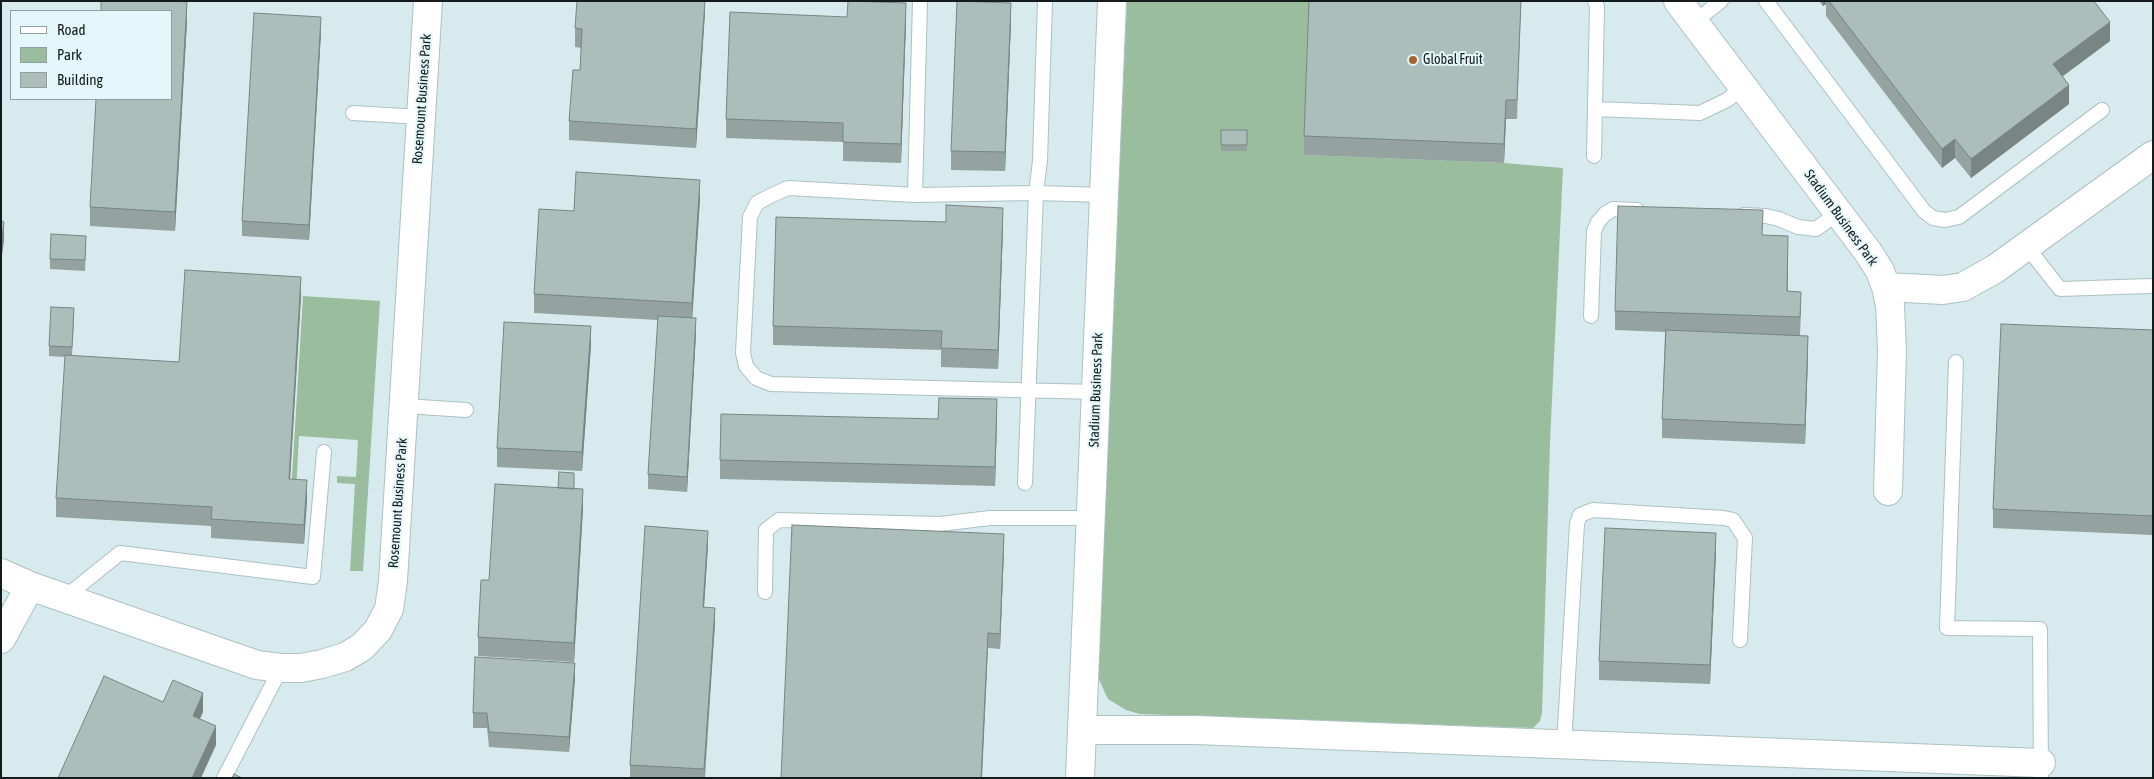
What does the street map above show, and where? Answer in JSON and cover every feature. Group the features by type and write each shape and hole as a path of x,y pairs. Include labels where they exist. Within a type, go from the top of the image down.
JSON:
{"street":[{"name":"Rosemount Business Park","path":"1,573 30,586 257,665 302,668 345,657 362,647 378,630 389,608 393,582 428,1"},
{"name":"Stadium Business Park","path":"1080,778 1112,1"},
{"name":"Stadium Business Park","path":"1686,11 1876,264 1886,287 1890,305 1892,352 1888,491"},
{"path":"1886,287 1943,290 1963,287 1995,269 2027,247 2153,155"},
{"path":"1,639 30,586"},
{"path":"1082,730 1196,730 1564,745 2041,770"}],"lane":[{"path":"915,195 920,1"},
{"path":"1025,483 1036,193 1040,161 1045,1"},
{"path":"1594,156 1597,7 1595,1"},
{"path":"1686,11 1721,1"},
{"path":"1766,1 1924,211 1933,218 1945,220 1958,217 2102,110"},
{"path":"1595,109 1700,112 1727,100 1743,88"},
{"path":"353,112 421,117"},
{"path":"1096,392 771,384 756,378 746,366 743,353 750,217 757,204 788,188 915,195 1036,193 1104,195"},
{"path":"1591,316 1594,231 1598,222 1613,209 1651,211"},
{"path":"1728,214 1766,216 1798,227 1816,228 1838,213"},
{"path":"2027,247 2060,289 2149,286"},
{"path":"1956,362 1947,628 2040,629 2041,770"},
{"path":"405,406 466,410"},
{"path":"64,598 120,553 313,577 324,452"},
{"path":"1564,745 1577,524 1580,515 1592,510 1733,520 1745,538 1740,640"},
{"path":"765,592 766,530 779,520 940,524 990,518 1091,518"},
{"path":"224,778 281,668"}],"green space":[{"path":"1127,1 1309,1 1304,155 1504,163 1563,168 1550,442 1542,713 1540,721 1533,728 1140,714 1126,710 1108,699 1097,675"},
{"path":"303,296 380,301 363,571 350,571 355,484 337,483 337,476 356,477 358,440 299,436 296,493 291,493"}],"building":[{"path":"101,1 187,2 175,212 90,207 96,100 172,100 172,10 101,10"},
{"path":"577,1 705,1 696,129 569,121 573,70 580,70 582,29 575,28"},
{"path":"848,1 906,3 901,144 843,142 843,123 726,119 730,12 847,17"},
{"path":"957,1 1011,3 1005,152 951,151"},
{"name":"Global Fruit","path":"1309,1 1521,1 1517,100 1506,100 1504,144 1304,136"},
{"path":"1829,1 2094,1 2110,22 2053,64 2069,85 1971,159 1955,139 1942,149"},
{"path":"254,13 321,17 309,225 242,221"},
{"path":"1221,130 1247,130 1247,145 1221,145"},
{"path":"576,172 700,180 692,303 534,294 539,209 574,211"},
{"path":"946,205 1003,208 998,350 941,348 942,331 773,326 776,217 946,222"},
{"path":"1618,206 1763,210 1762,235 1788,236 1787,291 1801,292 1800,317 1615,311"},
{"path":"1,221 4,222 1,244"},
{"path":"51,234 86,236 85,260 50,259"},
{"path":"185,270 301,277 289,479 307,480 304,525 211,519 212,507 56,498 65,355 179,362"},
{"path":"51,307 74,308 72,347 49,346"},
{"path":"658,316 696,318 687,477 648,474"},
{"path":"504,322 591,326 582,452 497,448"},
{"path":"2001,324 2153,330 2153,516 1993,509"},
{"path":"1666,330 1808,336 1805,425 1662,419"},
{"path":"939,398 997,399 995,467 720,460 721,414 938,419"},
{"path":"559,472 574,473 574,489 558,488"},
{"path":"495,484 583,489 574,643 478,637 481,580 489,580"},
{"path":"792,525 1004,534 1000,634 988,633 981,778 781,778"},
{"path":"645,526 708,531 703,607 715,608 704,769 630,765"},
{"path":"1605,528 1716,533 1710,665 1599,661"},
{"path":"475,657 575,663 569,737 489,732 487,713 473,713"},
{"path":"104,676 163,702 173,680 203,693 193,716 216,726 192,778 58,778"},
{"path":"234,774 242,778 232,778"}],"place":[{"name":"Global Fruit","path":"1413,60"}]}
